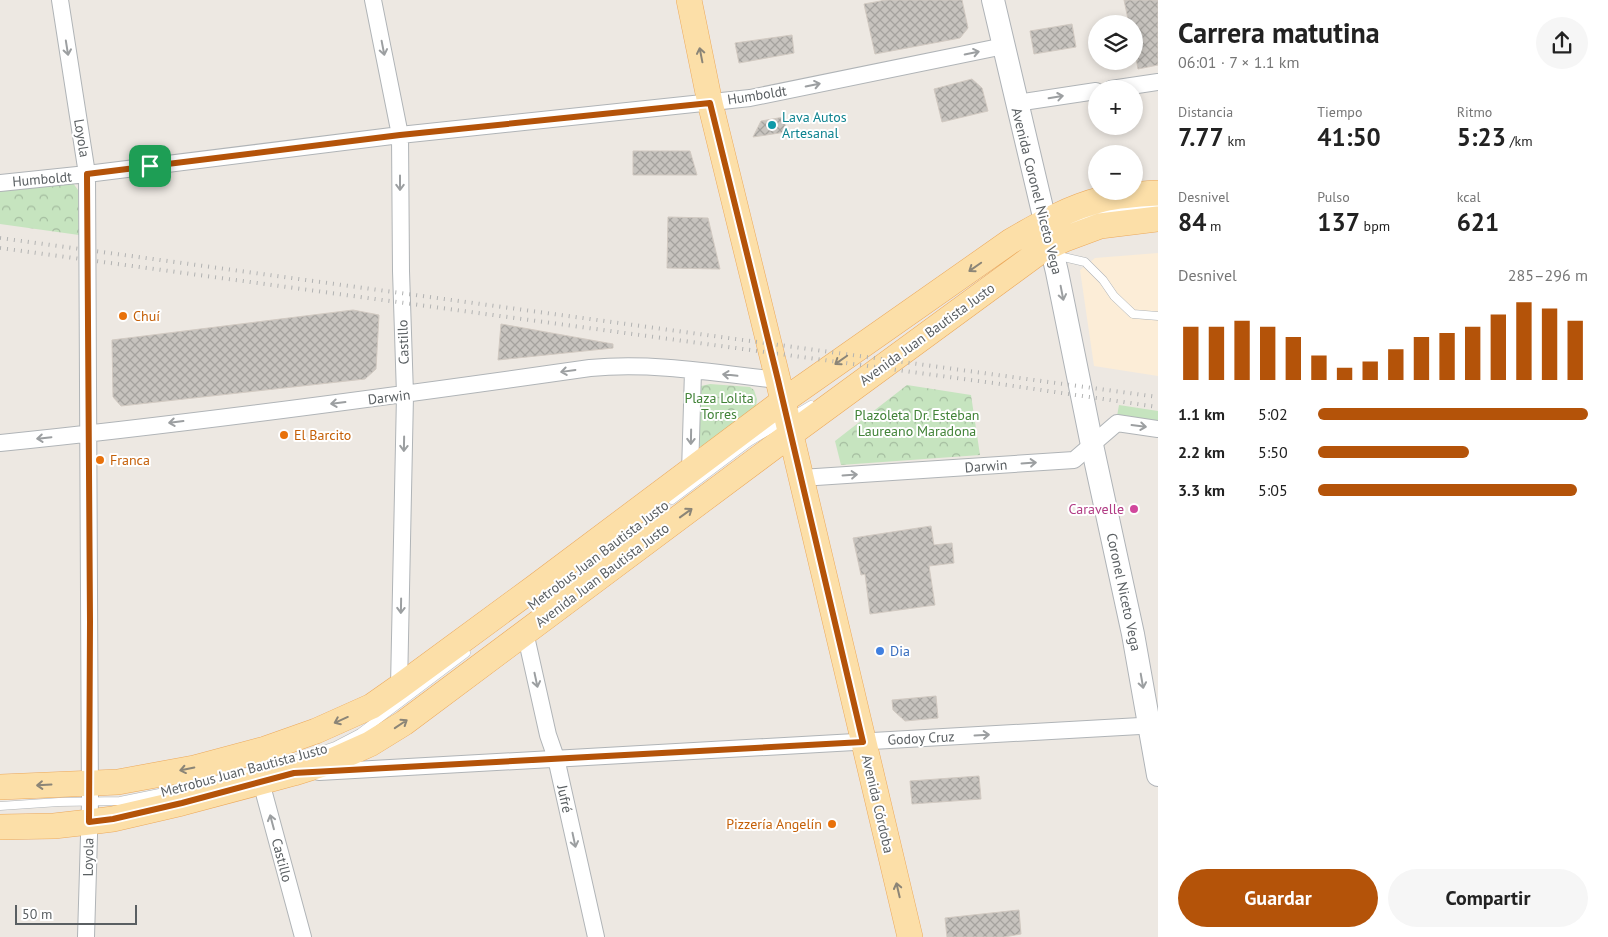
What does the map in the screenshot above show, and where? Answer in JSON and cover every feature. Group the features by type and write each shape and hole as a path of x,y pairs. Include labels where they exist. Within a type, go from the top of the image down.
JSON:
{"main road":[{"name":"Avenida Córdoba","path":"689,0 710,103 785,409 910,937"},
{"name":"Avenida Juan Bautista Justo","path":"0,827 54,826 118,782 194,768 265,749 316,731 372,706 690,472 785,409 1021,265 1078,206 1104,199 1158,193"},
{"name":"Avenida Juan Bautista Justo","path":"0,787 89,803 113,819 294,773 332,761 370,744 404,723 525,632 785,409 1011,241 1051,236 1100,226 1158,219"}],"street":[{"name":"Loyola","path":"60,0 87,174 89,803 86,937"},
{"name":"Castillo","path":"373,0 400,135 400,271 405,395 399,687"},
{"name":"Avenida Coronel Niceto Vega","path":"993,0 1016,103 1051,236 1080,382"},
{"name":"Humboldt","path":"0,183 400,135 750,98 1004,46"},
{"path":"1143,84 1158,82"},
{"path":"1016,103 1088,92"},
{"name":"Darwin","path":"0,443 405,395 618,365 693,371 785,409"},
{"path":"690,472 693,371"},
{"name":"Coronel Niceto Vega","path":"1080,382 1092,445 1154,725 1158,774"},
{"name":"Darwin","path":"801,478 1074,460 1117,424 1158,429"},
{"name":"Jufré","path":"525,632 548,735 556,758 596,937"},
{"name":"Godoy Cruz","path":"294,773 1154,725"},
{"name":"Castillo","path":"261,782 303,937"}],"lane":[{"path":"1158,206 1125,208 1076,220 1051,236 1085,262 1132,314 1158,316"},
{"name":"Metrobus Juan Bautista Justo","path":"662,507 749,442 785,409 819,400"},
{"name":"Metrobus Juan Bautista Justo","path":"0,806 120,800 189,786 293,760 335,746 360,733 469,651"}],"shaded area":[{"path":"1158,253 1158,376 1094,366 1080,270 1095,258"}],"green space":[{"path":"73,183 78,190 79,235 0,224 0,188"},
{"name":"Plaza Lolita Torres","path":"710,384 750,387 754,390 757,399 756,407 703,447 696,446 698,392 701,386"},
{"name":"Plazoleta Dr. Esteban Laureano Maradona","path":"907,385 971,395 980,455 841,465 835,441"},
{"path":"1119,405 1158,411 1158,421 1117,416"}],"building":[{"path":"886,0 962,0 968,28 960,38 875,54 864,4"},
{"path":"1124,0 1158,0 1158,65 1143,68 1143,15 1127,15"},
{"path":"1072,24 1076,47 1034,54 1030,31"},
{"path":"792,35 794,53 739,63 735,43"},
{"path":"972,79 982,88 988,111 942,122 934,89"},
{"name":"Lava Autos Artesanal","path":"784,117 786,132 753,137 761,121"},
{"path":"633,151 690,151 697,175 633,175"},
{"path":"668,217 708,218 720,269 667,268"},
{"path":"353,310 379,315 376,369 365,379 121,406 113,397 112,340"},
{"path":"501,324 613,344 613,348 498,360"},
{"path":"931,526 934,545 952,543 954,563 929,566 935,605 870,614 865,574 861,575 853,538"},
{"path":"936,696 938,718 905,721 893,710 892,700"},
{"path":"979,776 981,799 912,804 910,781"},
{"path":"1019,910 1021,934 1004,937 947,937 945,918"}],"railway":[{"path":"0,238 1158,397"},
{"path":"0,248 1158,407"}],"place":[{"name":"Lava Autos Artesanal","path":"772,125"},
{"name":"Chuí","path":"123,316"},
{"name":"El Barcito","path":"284,435"},
{"name":"Franca","path":"100,460"},
{"name":"Caravelle","path":"1134,509"},
{"name":"Dia","path":"880,651"},
{"name":"Pizzería Angelín","path":"832,824"}],"route":[{"path":"710,103 778,380 863,742 294,773 182,803 113,819 89,822 90,621 87,174 150,166 400,135 710,103"}]}
